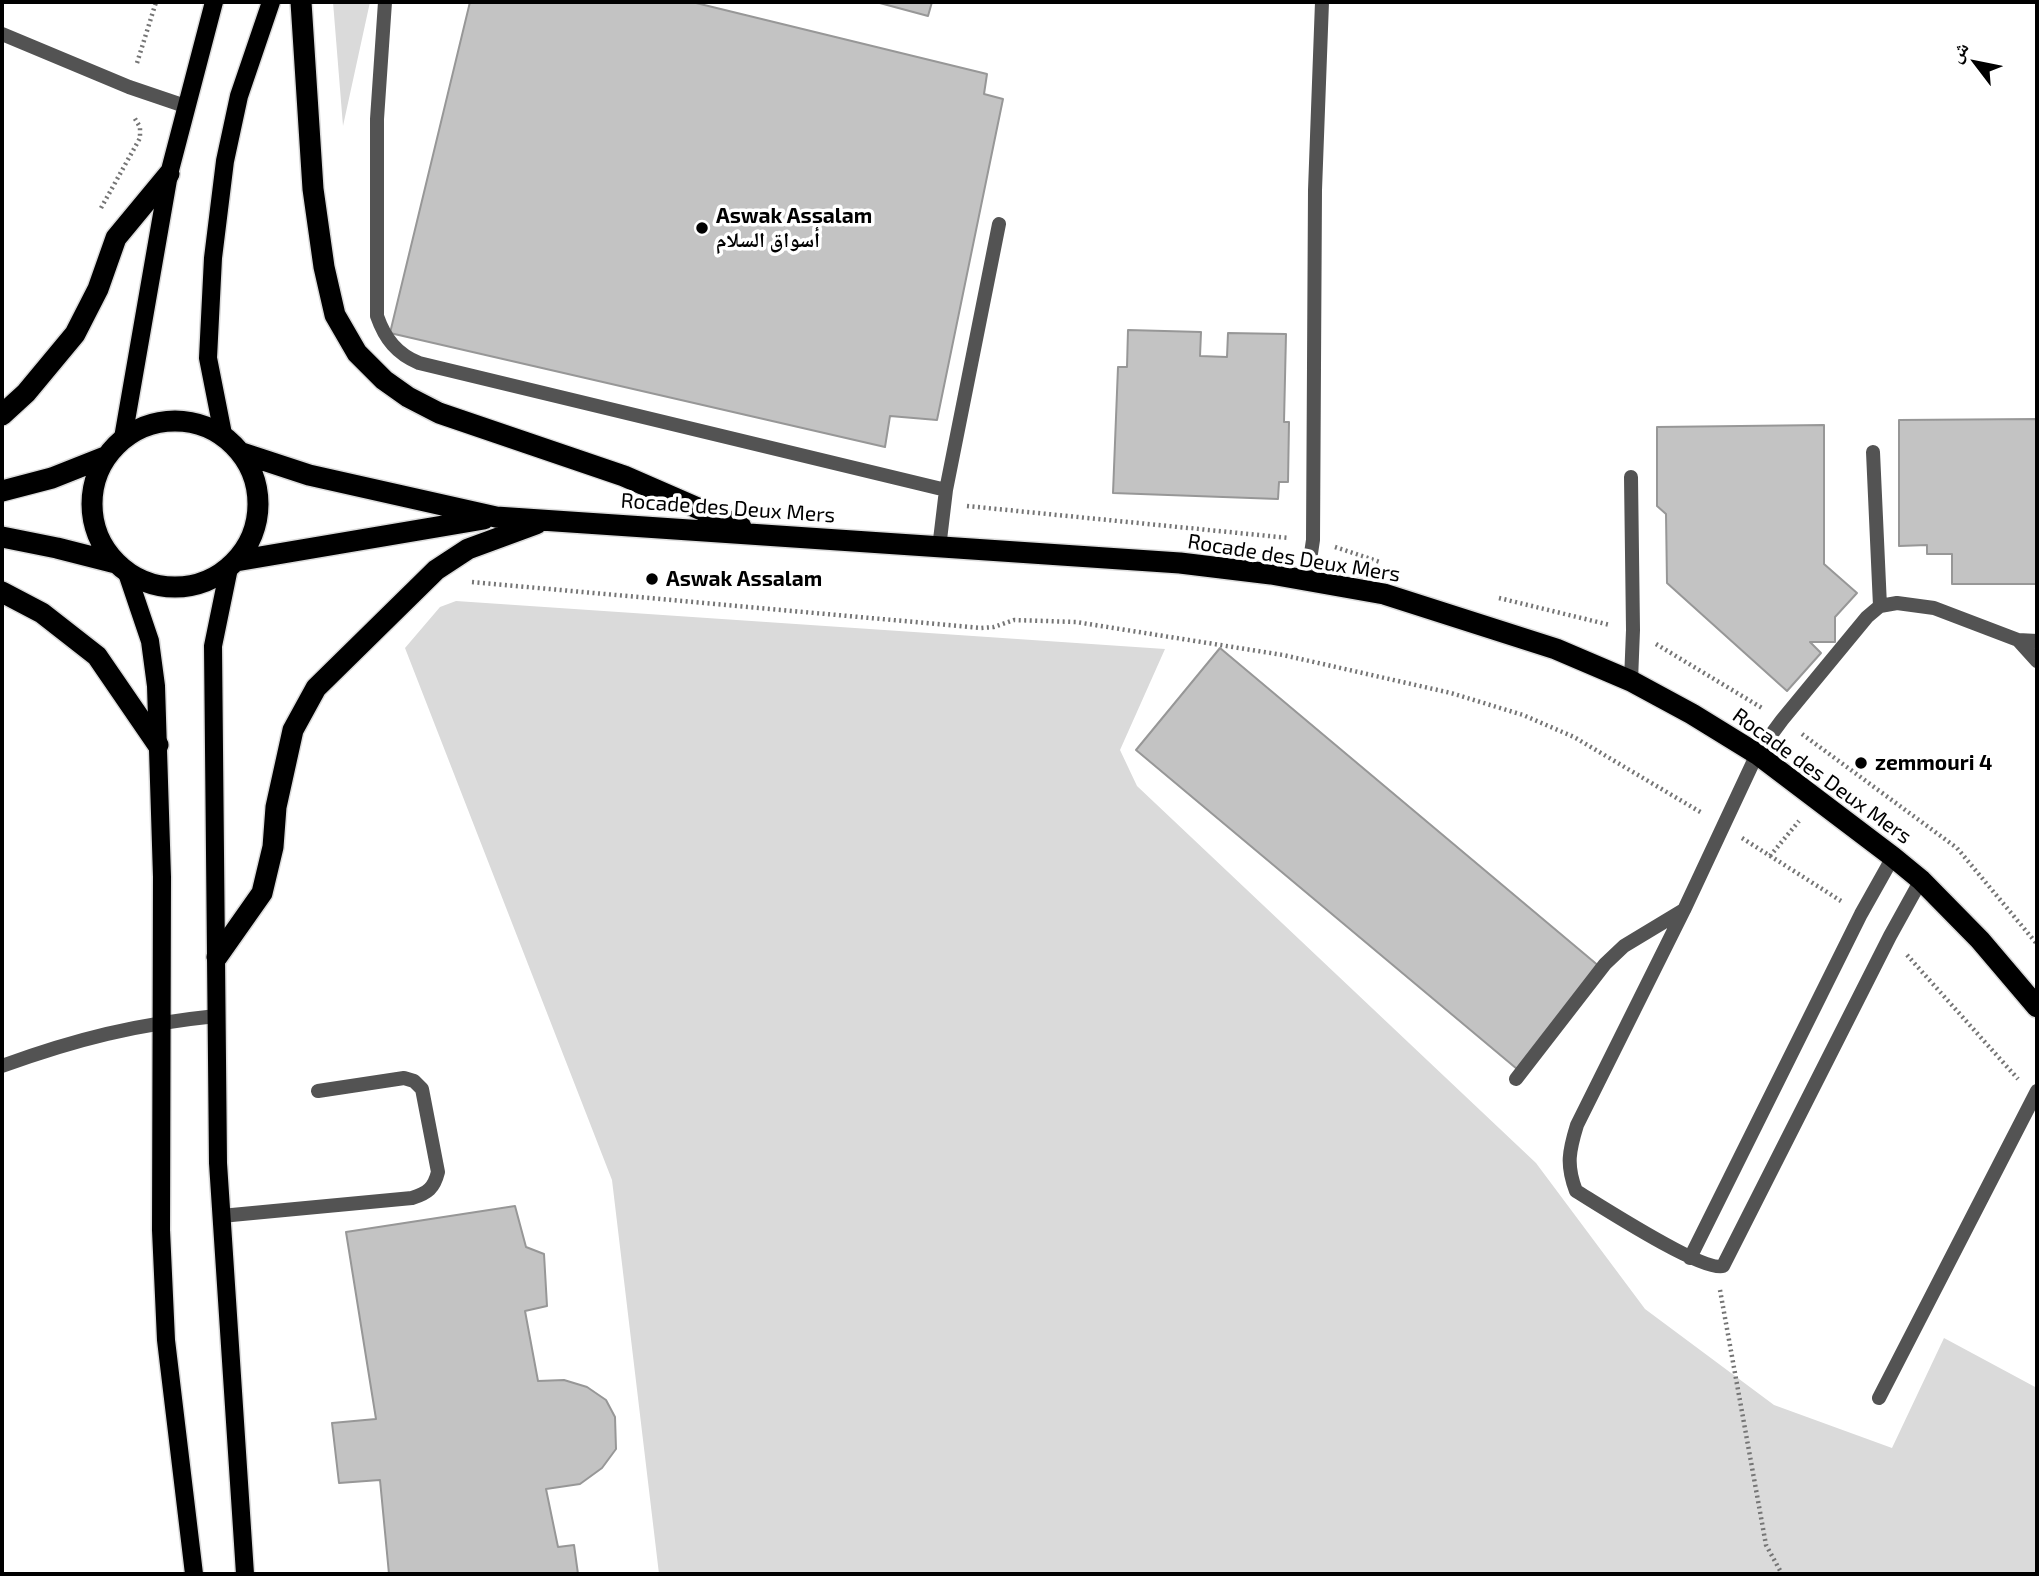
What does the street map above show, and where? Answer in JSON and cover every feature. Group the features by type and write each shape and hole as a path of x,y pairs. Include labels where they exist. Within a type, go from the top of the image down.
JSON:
{"highway":[{"path":"301,2 313,189 324,268 335,315 356,354 384,380 408,397 439,413 624,477 756,533"},
{"path":"2,415 26,393 75,334 98,289 116,238 169,174"},
{"name":"Rocade des Deux Mers","path":"2,537 57,548 121,568 139,580 167,587 195,585 221,574 233,565 256,528 259,502 254,476 242,453 223,434 199,423 173,420 146,425 123,438 105,457 94,484 91,512 99,540 121,568"},
{"name":"Rocade des Deux Mers","path":"242,453 309,475 496,517 1180,564 1307,580 1384,594 1479,623 1556,649 1632,681 1757,754 1921,880 1980,940 2037,1007"},
{"name":"Rocade des Deux Mers","path":"2,491 51,478 105,457"},
{"name":"Rocade des Deux Mers","path":"233,565 496,517"},
{"path":"217,957 262,893 273,848 276,807 293,730 316,688 436,570 468,549 545,521"},
{"path":"2,592 42,613 97,656 159,745"}],"main road":[{"path":"123,438 169,174 214,2"},
{"path":"223,434 208,358 212,258 225,161 239,96 271,2"},
{"path":"233,565 213,646 216,1016 218,1163 244,1574"},
{"path":"121,568 150,640 156,686 162,877 161,1230 166,1340 194,1574"}],"street":[{"path":"385,2 377,119 377,316 386,338 395,348 408,359 419,363 946,490"},
{"path":"1307,580 1313,540 1315,190 1322,2"},
{"path":"2,34 129,87 185,106"},
{"path":"939,548 946,490 999,224"},
{"path":"1873,452 1880,607"},
{"path":"1631,477 1632,681"},
{"path":"1921,880 1890,936 1725,1265 1716,1268 1690,1258 1576,1191 1568,1172 1570,1146 1577,1125 1684,910 1757,754 1867,617 1880,607 1897,603 1934,608 2018,640 2037,641"},
{"path":"2018,640 2037,661"},
{"path":"1690,1258 1861,914 1893,857"},
{"path":"1516,1079 1605,964 1624,946 1684,910"},
{"path":"2,1066 63,1044 161,1021 216,1016"},
{"path":"221,1216 412,1198 426,1193 435,1184 438,1172 422,1088 414,1081 404,1078 318,1091"},
{"path":"1880,1398 2036,1094"}],"path":[{"path":"97,218 104,200 141,138 137,120 122,107 156,2"},
{"path":"467,582 981,628 1014,620 1076,622 1283,656 1451,693 1523,715 1574,737 1723,826 1861,914"},
{"path":"1890,936 2036,1094"},
{"path":"1716,1268 1766,1545 1782,1574"}],"shaded area":[{"path":"333,2 370,2 343,126"},
{"path":"456,601 1165,649 1120,750 1137,786 1536,1163 1645,1309 1774,1405 1892,1448 1944,1338 2037,1388 2037,1574 659,1574 612,1180 405,648 440,607"}],"building":[{"name":"Aswak Assalam أسواق السلام","path":"470,2 692,2 987,74 984,94 1003,99 937,420 890,416 885,447 390,333"},
{"path":"876,2 932,2 928,16"},
{"path":"1128,330 1201,332 1200,356 1227,357 1228,333 1286,334 1284,422 1289,422 1288,482 1279,482 1278,499 1113,493 1118,367 1127,367"},
{"path":"2037,419 2037,584 1952,584 1952,554 1927,554 1927,545 1899,546 1899,420"},
{"path":"1824,425 1824,564 1857,593 1835,617 1835,642 1810,642 1821,653 1787,691 1667,583 1666,514 1657,506 1657,427"},
{"path":"1220,648 1600,967 1517,1069 1136,750"},
{"path":"515,1206 526,1247 544,1254 547,1306 525,1311 538,1381 564,1380 587,1387 606,1400 615,1417 616,1449 602,1468 580,1484 546,1489 558,1547 574,1545 578,1574 389,1574 380,1480 339,1483 332,1423 376,1419 346,1232"}],"place":[{"name":"Aswak Assalam أسواق السلام","path":"702,228"},
{"name":"Aswak Assalam","path":"652,579"},
{"name":"zemmouri 4","path":"1861,763"}]}
